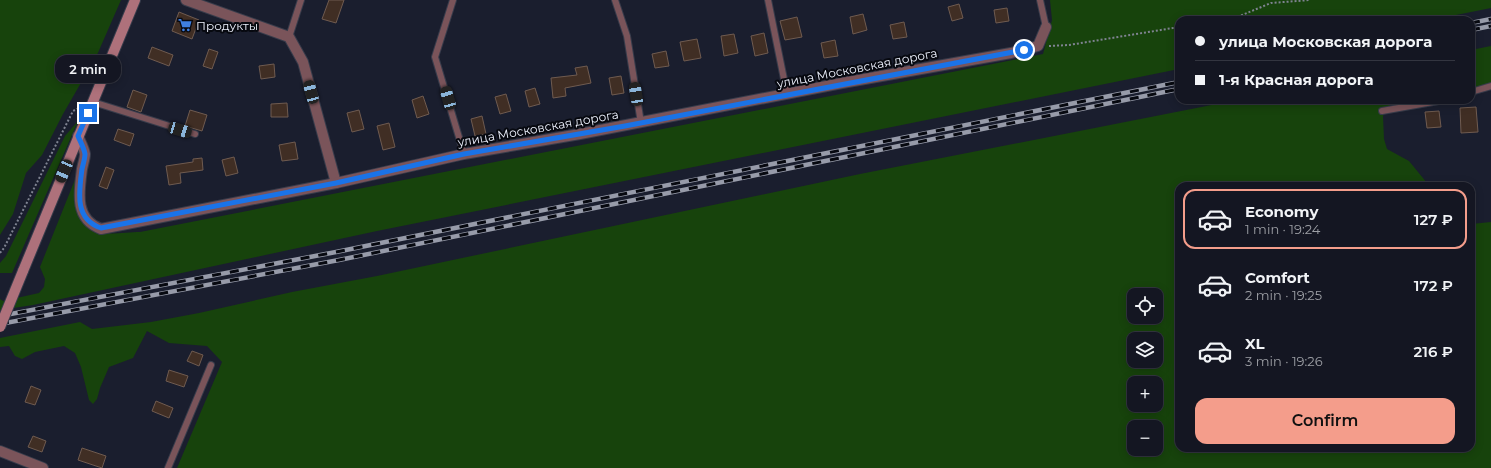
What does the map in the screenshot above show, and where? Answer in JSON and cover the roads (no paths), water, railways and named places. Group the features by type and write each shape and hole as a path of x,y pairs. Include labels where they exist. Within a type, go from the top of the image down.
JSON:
{"main road":[{"path":"0,326 135,0"}],"street":[{"path":"186,0 289,37 303,62 336,183"},
{"name":"улица Московская дорога","path":"78,136 85,154 79,189 80,203 88,222 93,226 101,228 336,183 464,154 640,123 946,64 1011,53 1038,46 1046,27"},
{"path":"0,451 43,468"}],"lane":[{"path":"289,37 301,0"},
{"path":"453,0 435,57 464,154"},
{"path":"615,0 627,36 640,123"},
{"path":"768,0 787,94"},
{"path":"1040,0 1046,27"},
{"path":"1475,91 1491,86"},
{"path":"93,102 195,134"},
{"path":"1382,111 1421,104"},
{"path":"168,468 211,366"}],"railway":[{"path":"1475,22 1491,19"},
{"path":"1475,29 1491,26"},
{"path":"0,316 336,252 1175,83"},
{"path":"0,324 339,260 1175,90"}],"place":[{"name":"Продукты","path":"185,25"}]}
